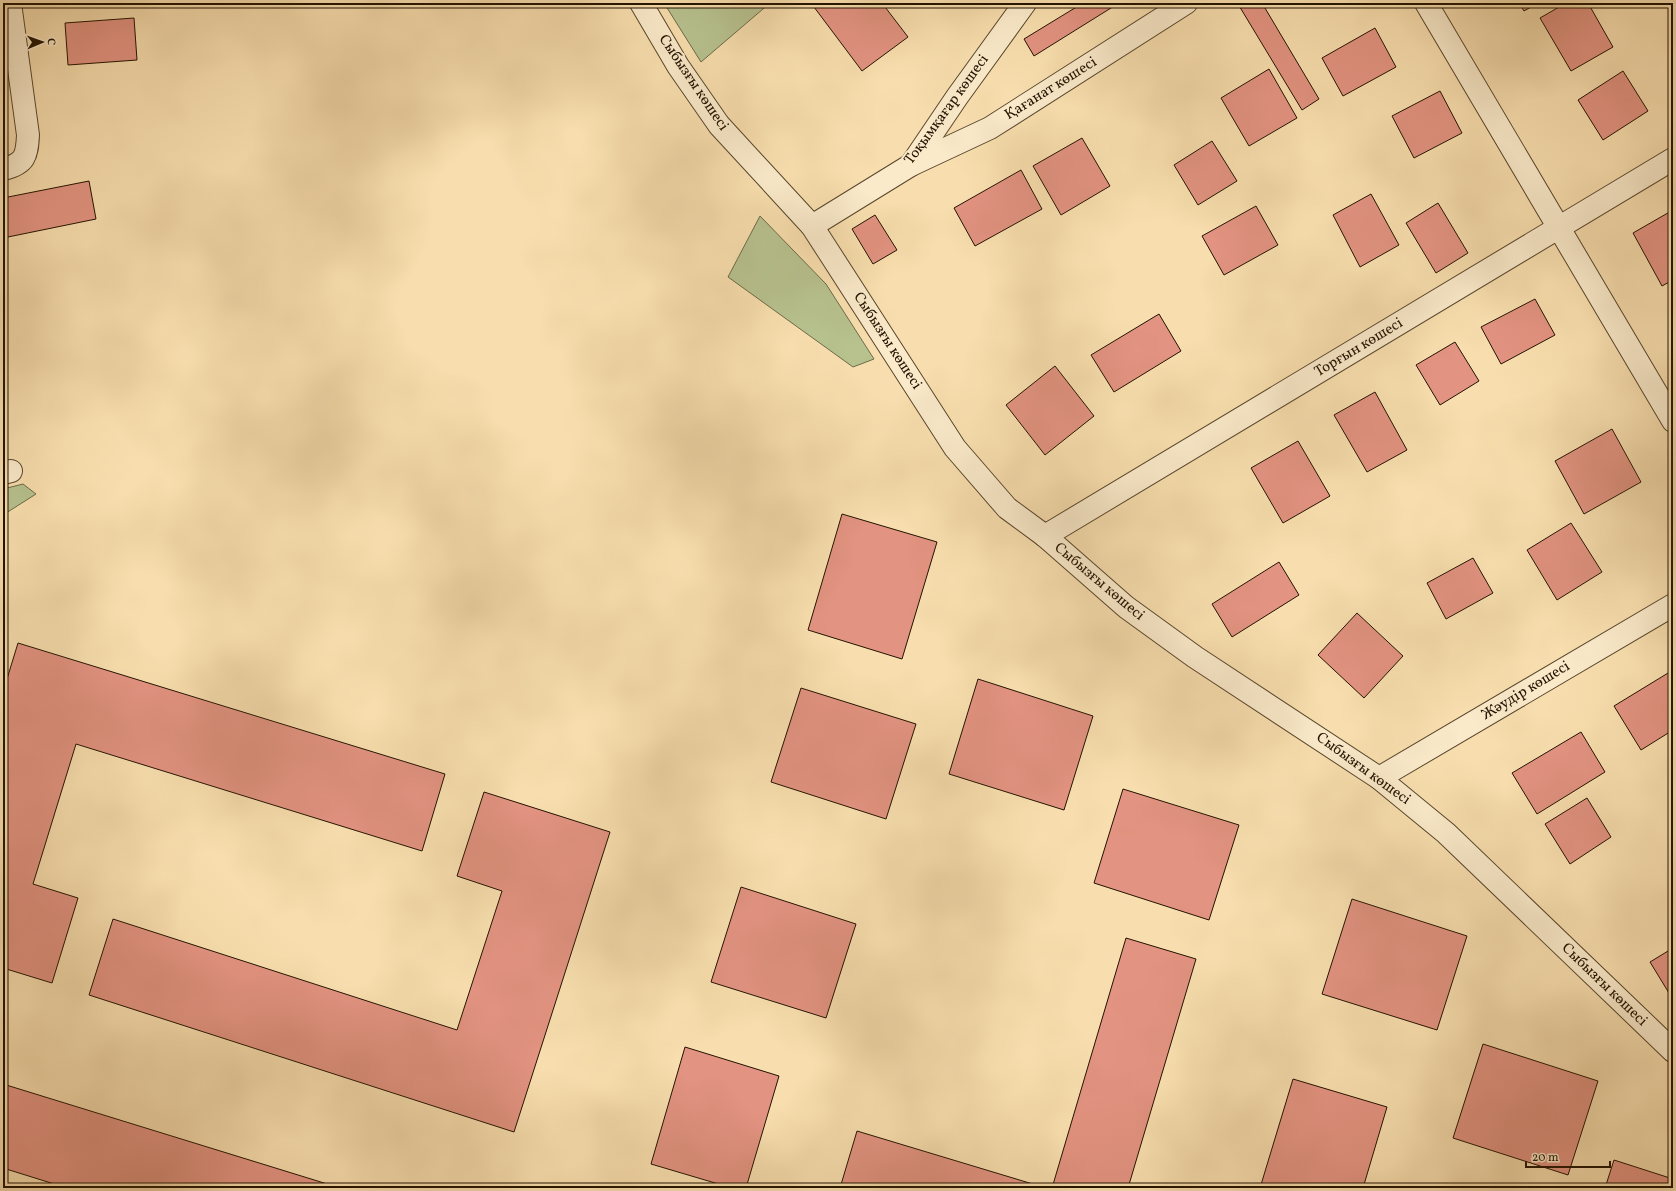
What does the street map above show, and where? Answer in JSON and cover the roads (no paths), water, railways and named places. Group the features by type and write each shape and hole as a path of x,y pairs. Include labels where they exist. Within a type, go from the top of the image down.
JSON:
{"street":[{"path":"3,169 16,166 24,159 27,150 28,135 10,3"},
{"name":"Сыбызғы көшесі","path":"641,3 678,66 719,125 812,226 955,448 1007,508 1045,536 1126,607 1195,657 1379,778 1446,833 1673,1051"},
{"name":"Тоқымқағар көшесі","path":"812,226 911,165 957,97 1025,3"},
{"name":"Қағанат көшесі","path":"911,165 990,128 1186,3"},
{"path":"1426,3 1673,421"},
{"name":"Торғын көшесі","path":"1045,536 1559,229 1673,159"},
{"name":"Жәудір көшесі","path":"1379,778 1673,605"}]}
